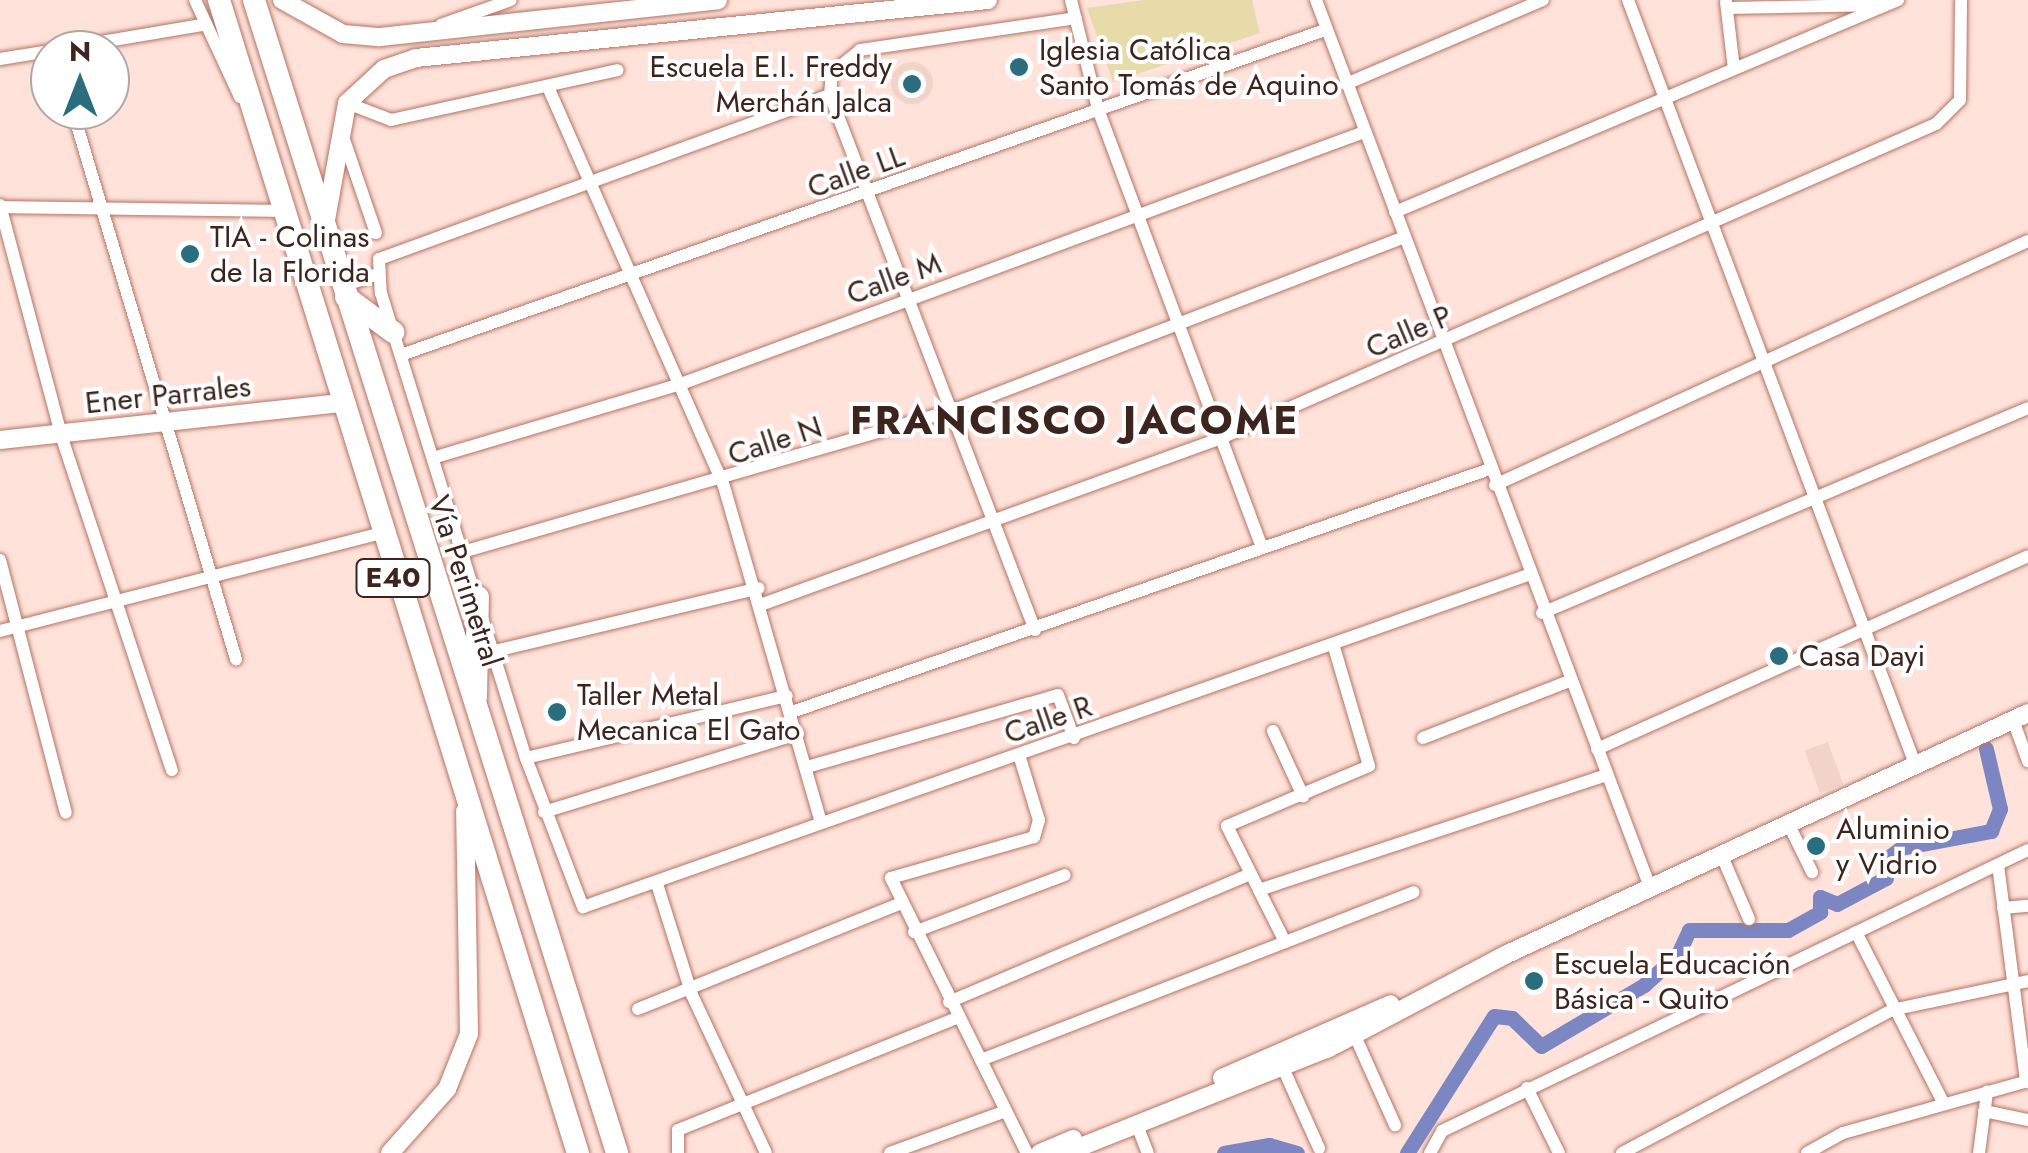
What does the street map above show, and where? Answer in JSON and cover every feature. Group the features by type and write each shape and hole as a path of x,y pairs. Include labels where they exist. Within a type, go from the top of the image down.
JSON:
{"highway":[{"name":"E40","path":"219,0 343,404 378,534 578,1153"},
{"name":"Vía Perimetral","path":"254,0 617,1153"},
{"path":"344,291 393,332"},
{"path":"475,710 478,596"}],"street":[{"path":"195,0 202,25 257,130"},
{"path":"261,25 268,0"},
{"path":"282,0 343,34 415,35 625,5 715,0"},
{"path":"415,35 511,0"},
{"path":"325,230 338,126 347,103 384,70 416,58 984,0"},
{"path":"1071,0 1098,109 1175,324 1261,545"},
{"path":"1316,0 1542,614 1650,887"},
{"path":"1346,84 1543,0"},
{"path":"1628,0 1915,764"},
{"name":"Calle P","path":"763,604 1218,439 1442,346 1954,115 1961,0"},
{"path":"1734,69 1726,4 1896,2"},
{"path":"1395,212 1661,95 1896,2"},
{"path":"1035,630 872,192 830,95 842,58 860,50 1076,18"},
{"path":"130,37 202,25"},
{"name":"Calle LL","path":"401,355 632,280 1325,30"},
{"path":"0,60 30,54"},
{"path":"347,103 391,120 618,70"},
{"path":"548,87 723,483 759,588 820,820"},
{"path":"798,734 544,812 378,274 385,253 830,95"},
{"path":"338,126 376,233"},
{"path":"78,130 236,660"},
{"name":"Calle M","path":"436,457 678,385 1364,132"},
{"path":"172,770 61,435 0,206 100,203 283,211"},
{"name":"Calle N","path":"466,552 723,483 954,410 1403,238"},
{"path":"1496,485 2028,240"},
{"path":"344,291 378,274"},
{"name":"Ener Parrales","path":"0,440 343,404"},
{"path":"1542,614 1812,494 2028,408"},
{"path":"792,712 1035,630 1261,545 1488,470"},
{"path":"0,631 117,606 378,534"},
{"path":"1597,749 2028,556"},
{"path":"0,560 66,813"},
{"name":"Calle R","path":"544,812 583,907 657,884 820,820 1020,758 1528,575"},
{"path":"495,651 759,588"},
{"path":"1286,942 1228,826 1369,766 1334,647"},
{"path":"1423,738 1570,681"},
{"path":"807,767 1058,695 1074,738"},
{"path":"526,758 788,696"},
{"path":"1069,1152 1137,1125 2020,716 2028,762"},
{"path":"1273,731 1303,796"},
{"path":"1020,758 1039,820 1034,836 898,872 892,878 900,904 1027,1153"},
{"path":"1259,890 1607,775"},
{"path":"390,1153 431,1114 460,1062 474,975 465,795"},
{"path":"1788,823 1812,872"},
{"path":"1430,1153 1442,1131 2028,850"},
{"path":"1721,854 1749,919"},
{"path":"1807,1153 1944,1104 2027,1081 1998,864"},
{"path":"949,1002 1251,874"},
{"path":"914,932 1066,875"},
{"path":"657,884 692,995 746,1102 766,1153"},
{"path":"981,1060 1414,892"},
{"path":"638,1009 692,995 900,904"},
{"path":"2003,908 2028,906"},
{"path":"1856,932 1892,1010 1944,1104"},
{"path":"1040,1153 1210,1089 1283,1068 1355,1036 1506,955"},
{"path":"1622,1153 1892,1010 2028,981"},
{"path":"678,1153 675,1132 957,1018"},
{"path":"1355,1036 1394,1124"},
{"path":"1283,1068 1319,1148"},
{"path":"1527,1088 1560,1153"},
{"path":"1980,1153 1986,1092"},
{"path":"1984,1111 2028,1120"},
{"path":"890,1153 1006,1112"},
{"path":"1137,1125 1148,1153"}],"shaded area":[{"path":"1144,0 1252,0 1260,33 1113,82 1087,8"},
{"name":"Escuela E.I. Freddy Merchán Jalca","path":"912,62 927,68 933,83 927,98 912,104 897,98 891,83 897,68"},
{"path":"1828,742 1843,784 1820,793 1805,751"}],"waterway":[{"path":"1407,1153 1494,1016 1512,1018 1541,1046 1644,985 1678,954 1689,930 1788,930 1820,912 1820,897 1837,904 1886,878 1885,860 1901,848 1991,831 2000,809 1986,749"},
{"path":"1224,1153 1269,1145 1297,1153"}],"place":[{"name":"Iglesia Católica Santo Tomás de Aquino","path":"1019,67"},
{"name":"Escuela E.I. Freddy Merchán Jalca","path":"912,84"},
{"name":"TIA - Colinas de la Florida","path":"190,254"},
{"name":"Casa Dayi","path":"1779,656"},
{"name":"Taller Metal Mecanica El Gato","path":"557,712"},
{"name":"Aluminio y Vidrio","path":"1816,846"},
{"name":"Escuela Educación Básica - Quito","path":"1534,981"}],"district":[{"name":"FRANCISCO JACOME","path":"1075,420"}]}
